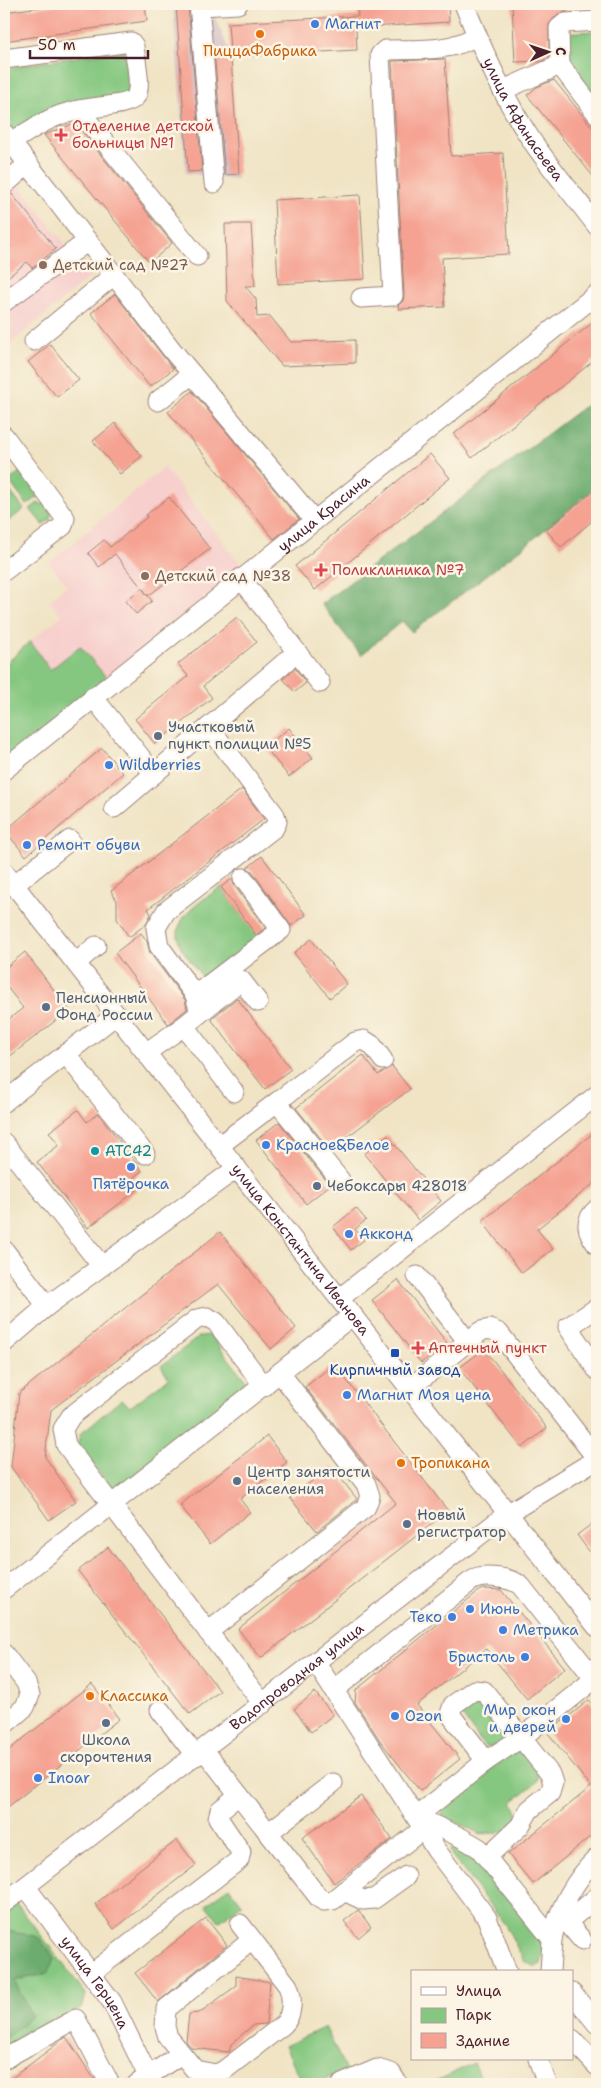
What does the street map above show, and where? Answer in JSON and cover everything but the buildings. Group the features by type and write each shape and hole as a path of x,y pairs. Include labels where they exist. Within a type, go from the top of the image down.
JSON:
{"street":[{"path":"214,182 199,5 238,4"},
{"name":"улица Афанасьева","path":"464,4 503,90 532,141 597,226"},
{"path":"597,21 565,23 559,28 560,65 597,114"},
{"path":"361,298 393,296 380,55 385,50 448,47 465,44 477,35"},
{"path":"4,59 131,42 134,46 139,85 138,94 134,99 123,103 63,112 7,138 192,374 314,520"},
{"path":"503,90 560,65"},
{"path":"78,110 197,256"},
{"path":"4,185 28,164"},
{"path":"4,302 88,241"},
{"path":"34,341 114,276"},
{"name":"улица Красина","path":"4,770 597,294"},
{"path":"158,401 192,374"},
{"path":"4,436 65,518 63,526 4,571"},
{"path":"241,578 320,683"},
{"path":"114,808 297,652"},
{"path":"93,697 154,774"},
{"path":"197,1004 159,946 156,928 166,911 274,828 277,822 275,815 209,727"},
{"path":"9,879 70,840"},
{"path":"147,1052 184,1026 197,1004 282,930 243,878"},
{"name":"улица Константина Иванова","path":"9,879 354,1315 507,1514 597,1627"},
{"path":"76,963 96,946"},
{"path":"197,1004 241,980 258,1002"},
{"path":"4,1102 116,1014"},
{"path":"184,1026 234,1092"},
{"path":"220,1145 355,1042 364,1040 372,1045 383,1060"},
{"path":"66,1054 145,1154"},
{"path":"340,1298 597,1095"},
{"path":"277,1102 340,1180"},
{"path":"4,1143 101,1265"},
{"path":"4,1343 47,1306 101,1265 237,1168"},
{"path":"597,1209 589,1219 587,1228 597,1245"},
{"path":"4,1250 47,1306"},
{"path":"417,1276 468,1342"},
{"path":"597,1308 568,1327 597,1370"},
{"path":"4,1589 354,1315"},
{"path":"263,1704 66,1445 63,1429 71,1416 196,1319 207,1317 216,1322 264,1386"},
{"path":"410,1388 481,1331 490,1329 499,1333 597,1459"},
{"path":"208,1632 366,1506 370,1496 366,1484 280,1373"},
{"name":"Водопроводная улица","path":"4,1903 507,1514 597,1459"},
{"path":"160,1710 239,1795 319,1898 324,1901 330,1901 344,1891 420,1823 486,1761 521,1738 596,1680 521,1586 510,1580 480,1578 471,1581 334,1690"},
{"path":"4,1654 26,1682 30,1695 25,1707 4,1725"},
{"path":"316,1663 420,1823 487,1918 506,1970"},
{"path":"486,1761 450,1714 453,1704 470,1692 478,1690 484,1691 550,1774 553,1783 550,1793 530,1810 517,1829 487,1856"},
{"path":"268,1833 333,1783"},
{"path":"92,1973 239,1860 241,1852 218,1818 220,1810 239,1795"},
{"path":"420,1823 467,1840 487,1856 552,1939"},
{"path":"550,1970 552,1939 584,1873 597,1858"},
{"path":"344,1891 364,1900 374,1899 406,1876"},
{"name":"улица Герцена","path":"26,1886 92,1973 122,2019 146,2082"},
{"path":"563,1917 597,1897"},
{"path":"563,1917 582,1940"},
{"path":"240,1924 289,1989 290,2013 288,2020 218,2074 195,2070 167,2035 165,2005 252,1940"},
{"path":"574,1995 597,2024"},
{"path":"4,2059 76,2019 110,2084"},
{"path":"574,2041 597,2066"},
{"path":"146,2082 181,2054"},
{"path":"342,2084 377,2069 390,2073 398,2084"}],"shaded area":[{"path":"173,4 209,4 228,48 237,179 186,173"},
{"name":"Детский сад №27","path":"4,167 91,276 4,349"},
{"name":"Детский сад №38","path":"164,467 242,566 106,677 50,671 30,641 62,615 49,601 67,585 49,563"}],"green space":[{"path":"597,31 597,101 561,54 560,33"},
{"path":"124,50 129,88 128,95 15,131 10,131 4,122 4,68"},
{"path":"597,397 597,486 531,541 412,632 402,621 361,655 321,604"},
{"path":"22,470 41,495 27,505 9,481"},
{"path":"4,486 24,509 4,525"},
{"path":"39,502 41,505 44,503 52,514 50,516 51,519 43,525 30,509"},
{"path":"30,641 50,670 80,646 106,677 4,764 4,666"},
{"path":"221,887 261,941 203,978 183,950 179,942 178,933 180,925 191,910"},
{"path":"210,1335 253,1390 115,1494 78,1444 80,1434 122,1399 130,1407 169,1378 161,1366 200,1336"},
{"path":"471,1698 484,1698 507,1726 508,1738 495,1748 484,1746 461,1714 463,1704"},
{"path":"529,1751 540,1767 537,1782 512,1802 517,1812 517,1822 504,1832 481,1834 442,1816 442,1807 512,1752"},
{"path":"457,1843 473,1849 548,1939 541,1964 535,1967 524,1961 506,1926 452,1856 450,1849"},
{"path":"229,1887 242,1904 219,1922 206,1905"},
{"path":"17,1904 86,1994 82,2008 5,2048 4,2069 4,1914"},
{"path":"8,1931 38,1937 54,1958 48,1973 14,1981 32,2016 4,2039 4,1934"},
{"path":"325,2027 346,2070 316,2084 303,2084 285,2046"},
{"path":"474,2063 483,2082 478,2084 429,2084"}],"place":[{"name":"Магнит","path":"315,24"},
{"name":"ПиццаФабрика","path":"260,34"},
{"name":"Отделение детской больницы №1","path":"61,135"},
{"name":"Детский сад №27","path":"43,265"},
{"name":"Поликлиника №7","path":"321,570"},
{"name":"Детский сад №38","path":"145,576"},
{"name":"Участковый пункт полиции №5","path":"158,736"},
{"name":"Wildberries","path":"109,765"},
{"name":"Ремонт обуви","path":"27,845"},
{"name":"Пенсионный Фонд России","path":"46,1007"},
{"name":"Красное&Белое","path":"266,1145"},
{"name":"АТС42","path":"95,1151"},
{"name":"Пятёрочка","path":"131,1167"},
{"name":"Чебоксары 428018","path":"317,1186"},
{"name":"Акконд","path":"349,1234"},
{"name":"Аптечный пункт","path":"418,1348"},
{"name":"Кирпичный завод","path":"395,1353"},
{"name":"Магнит Моя цена","path":"347,1395"},
{"name":"Тропикана","path":"401,1463"},
{"name":"Центр занятости населения","path":"237,1481"},
{"name":"Новый регистратор","path":"407,1524"},
{"name":"Июнь","path":"470,1609"},
{"name":"Теко","path":"452,1617"},
{"name":"Метрика","path":"503,1630"},
{"name":"Бристоль","path":"525,1657"},
{"name":"Классика","path":"90,1696"},
{"name":"Ozon","path":"395,1716"},
{"name":"Мир окон и дверей","path":"566,1719"},
{"name":"Школа скорочтения","path":"106,1723"},
{"name":"Inoar","path":"38,1778"}]}
